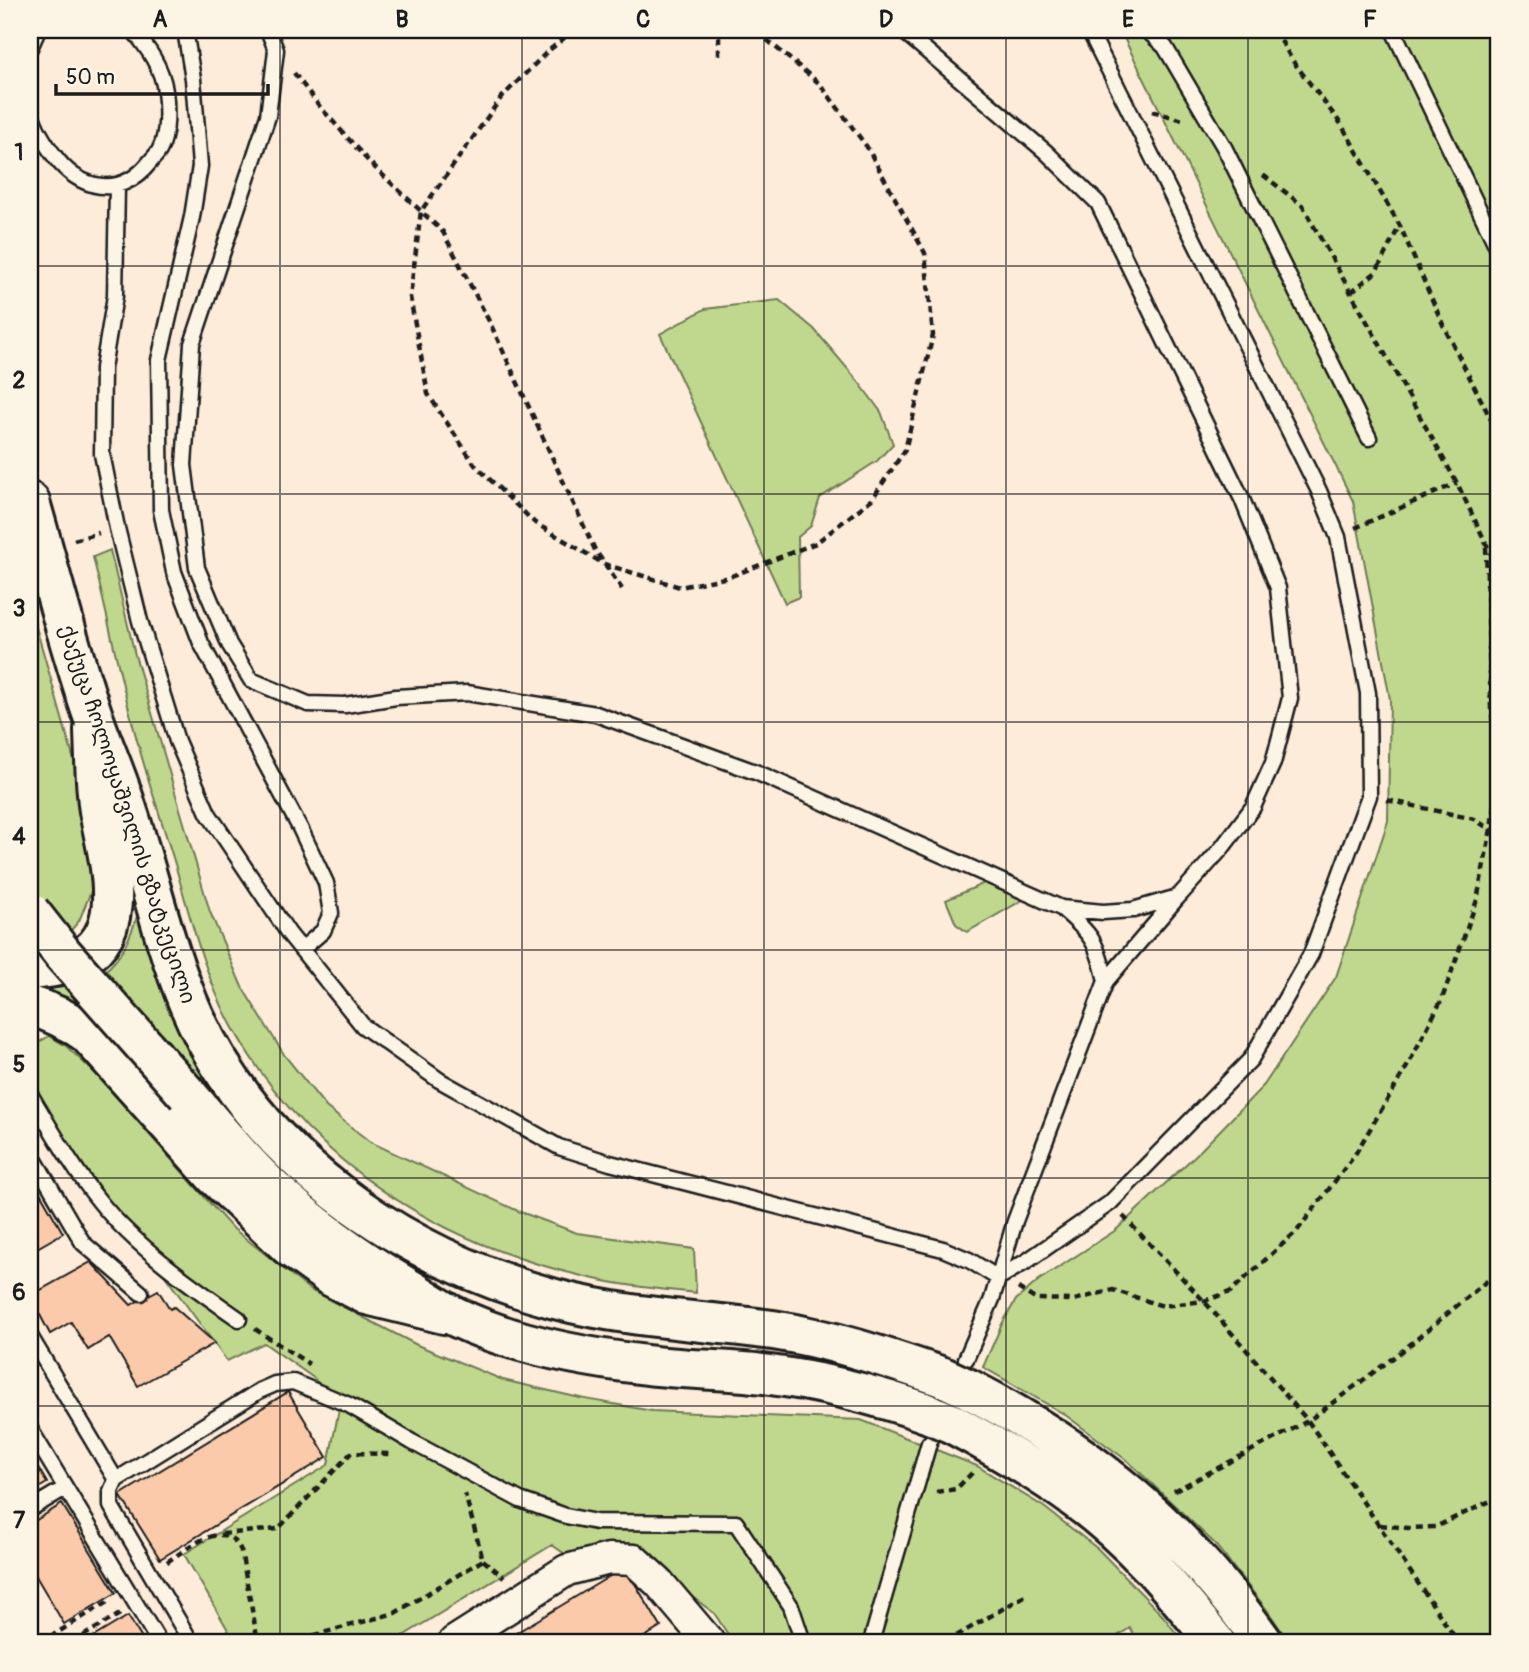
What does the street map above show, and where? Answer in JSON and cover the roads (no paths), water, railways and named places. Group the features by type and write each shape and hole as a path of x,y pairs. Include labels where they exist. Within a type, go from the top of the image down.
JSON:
{"main road":[{"name":"ქაქუცა ჩოლოყაშვილის გზატკეცილი","path":"30,502 93,717 126,804 176,968 207,1041 249,1107 317,1178 350,1204 409,1240 468,1270 555,1299 626,1314 772,1330 833,1342 959,1375 1074,1450 1120,1486 1171,1532 1206,1569 1263,1642"},
{"path":"93,717 99,807 113,884 113,907 105,932 92,949 76,961 30,979 52,1013 72,1022 88,1034 216,1177 290,1247 330,1276 367,1295 457,1317 500,1334 587,1356 649,1365 760,1373 879,1396 936,1427 1018,1461 1079,1500 1118,1533 1177,1594 1214,1642"},
{"path":"30,912 63,954 271,1187 368,1264 457,1317"}],"street":[{"path":"454,1642 567,1570 609,1559 634,1560 659,1583 702,1640"}],"lane":[{"path":"30,48 38,30"},
{"path":"30,112 42,139 72,176 95,186 117,186 142,173 160,149 166,121 165,89 152,53 133,30"},
{"path":"185,30 193,79 200,166 159,360 161,510 174,572 201,643 300,828 326,883 331,913 323,931 302,949"},
{"path":"268,30 276,50 268,116 192,344 184,465 197,568 229,644 251,680 308,704 345,705 396,697 467,693 596,713 758,773 1061,908 1087,930 1098,949 1106,981"},
{"path":"902,30 1045,152 1098,203 1242,499 1278,588 1290,698 1273,763 1253,807 1222,848 1106,981 1015,1221 999,1278 959,1375"},
{"path":"999,1278 1110,1203 1251,1059 1311,954 1369,796 1368,693 1338,537 1319,491 1089,30"},
{"path":"1147,30 1165,47 1224,146 1369,438"},
{"path":"1393,30 1499,251"},
{"path":"117,186 115,296 103,368 102,454 140,621 177,741 215,824 302,949 363,1026 439,1080 559,1147 610,1163 943,1249 969,1260 999,1278"},
{"path":"1061,908 1103,912 1133,910 1178,897"},
{"path":"30,1094 100,1203 148,1249 239,1319"},
{"path":"30,1152 83,1243 141,1293"},
{"path":"30,1336 116,1480"},
{"path":"191,1642 111,1506 111,1491 116,1480 259,1391 275,1384 293,1382 349,1405 412,1443 520,1500 566,1516 596,1522 736,1523 791,1606 803,1642"},
{"path":"871,1642 936,1427"},
{"path":"30,1429 159,1642"},
{"path":"30,1509 65,1488"}]}
